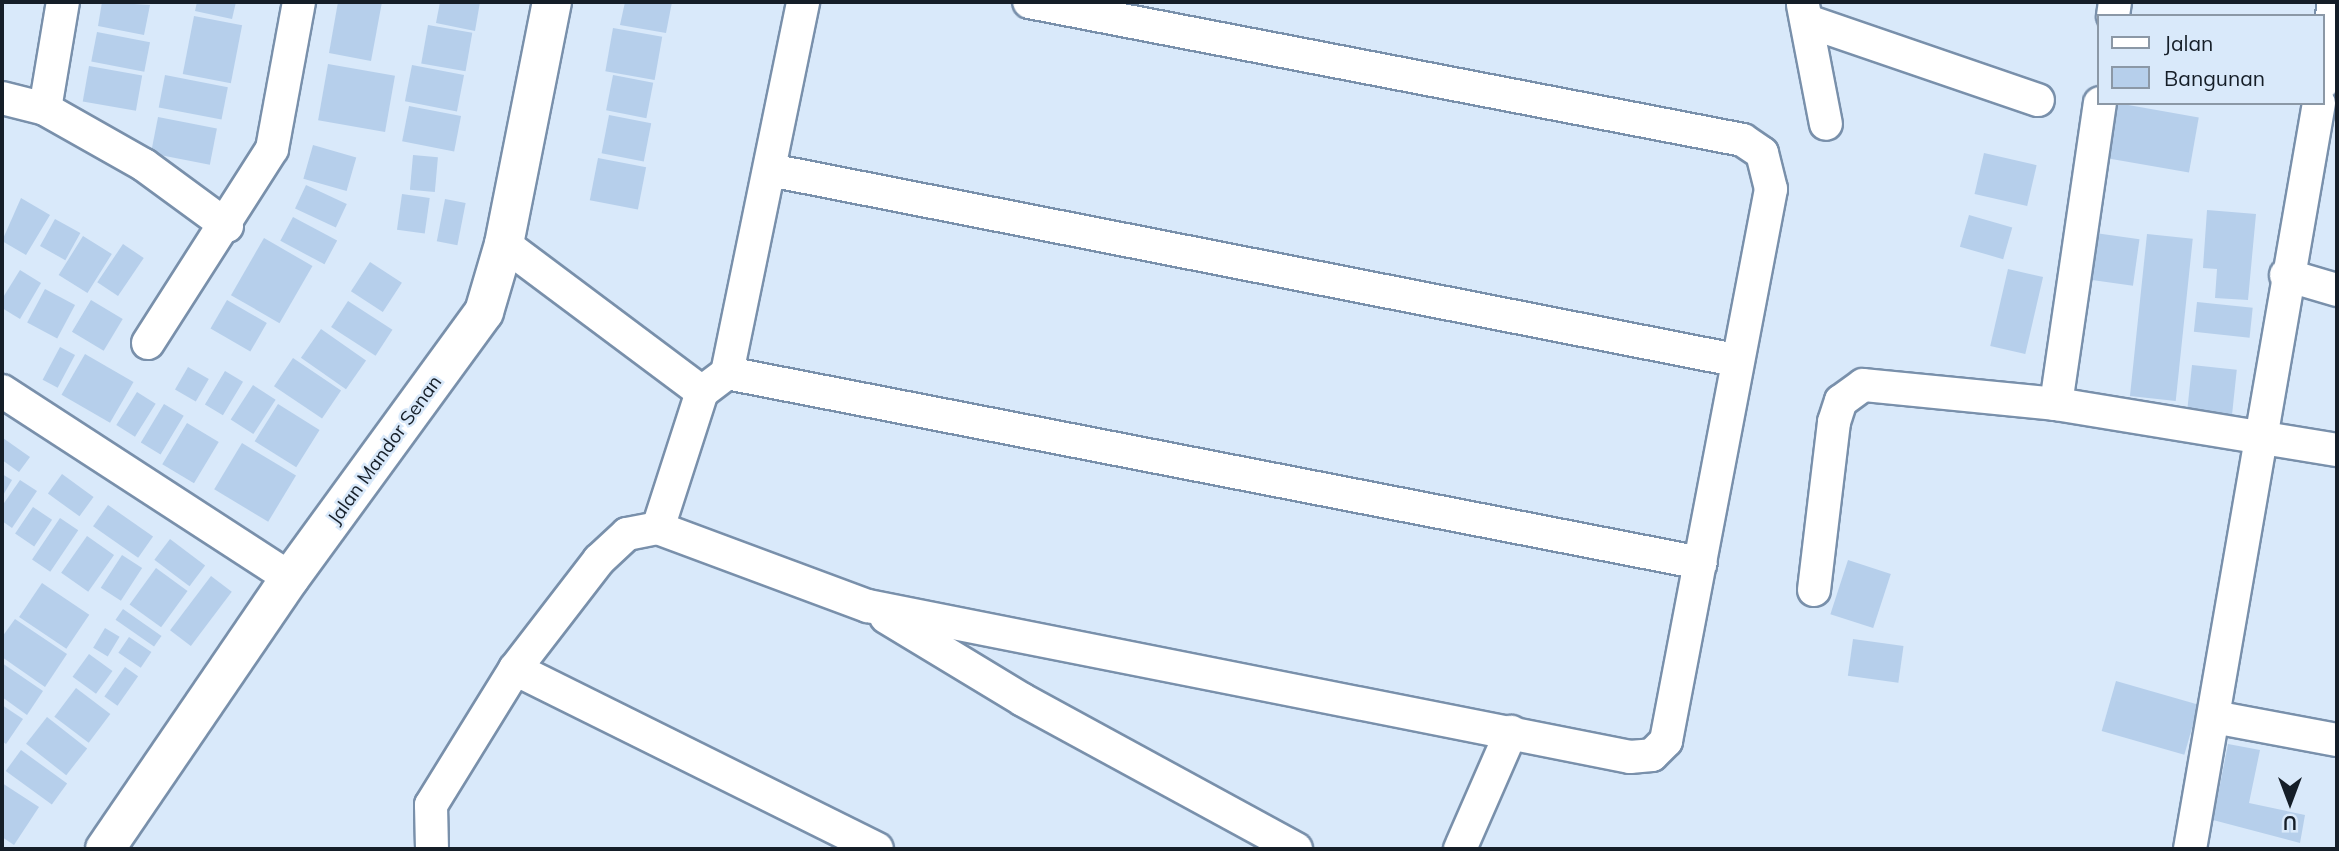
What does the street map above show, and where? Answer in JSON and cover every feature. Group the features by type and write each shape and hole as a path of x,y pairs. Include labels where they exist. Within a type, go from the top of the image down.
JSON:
{"street":[{"path":"45,109 63,2"},
{"path":"148,343 227,226 272,149 299,2"},
{"name":"Jalan Mandor Senan","path":"105,849 290,578 484,312 504,244 552,2"},
{"path":"658,528 702,392 727,373 803,2"},
{"path":"429,848 431,805 515,668 626,534 658,528 868,606 1630,757 1652,755 1666,741 1701,563 1735,360 1771,189 1762,153 1743,140 1029,2"},
{"path":"2325,67 2334,2"},
{"path":"1805,11 2038,100"},
{"path":"1805,11 1826,124"},
{"path":"2,98 45,109 144,166 227,226"},
{"path":"2056,404 2100,105"},
{"path":"2190,849 2214,717 2258,436 2319,105"},
{"path":"770,170 1735,360"},
{"path":"504,244 702,392"},
{"path":"2286,275 2337,290"},
{"path":"727,373 1701,563"},
{"path":"1814,590 1841,401 1863,385 2056,404 2337,450"},
{"path":"2,391 290,578"},
{"path":"868,606 1023,700 1296,849"},
{"path":"515,668 877,849"},
{"path":"2214,717 2337,740"},
{"path":"1460,849 1511,732"}],"building":[{"path":"102,2 150,5 144,35 98,26"},
{"path":"197,2 236,2 232,19 195,11"},
{"path":"338,2 382,2 371,61 329,53"},
{"path":"440,2 480,2 475,31 436,23"},
{"path":"625,2 672,2 666,33 620,25"},
{"path":"194,16 242,25 231,83 183,74"},
{"path":"428,25 472,33 466,71 421,63"},
{"path":"613,28 662,37 655,80 605,71"},
{"path":"97,32 150,42 144,72 91,61"},
{"path":"328,64 395,76 385,132 318,120"},
{"path":"412,65 464,75 457,111 405,101"},
{"path":"89,66 142,75 136,111 83,101"},
{"path":"165,75 228,87 222,120 159,107"},
{"path":"613,75 653,83 646,118 606,110"},
{"path":"2117,105 2199,117 2189,173 2107,158"},
{"path":"409,106 461,116 454,151 402,141"},
{"path":"609,115 651,123 644,161 602,153"},
{"path":"158,117 217,128 210,165 151,153"},
{"path":"313,145 356,157 347,191 303,179"},
{"path":"1984,153 2037,165 2027,206 1975,194"},
{"path":"413,155 438,157 435,192 410,190"},
{"path":"598,158 646,167 638,210 590,200"},
{"path":"306,185 347,204 336,228 295,209"},
{"path":"402,194 430,198 425,234 397,230"},
{"path":"21,198 50,215 26,255 2,241"},
{"path":"445,199 466,203 457,245 437,241"},
{"path":"2207,210 2256,214 2248,300 2215,298 2217,269 2203,268"},
{"path":"1969,215 2012,227 2003,259 1960,247"},
{"path":"293,217 337,240 324,264 280,241"},
{"path":"55,219 80,233 65,260 40,246"},
{"path":"2088,232 2139,239 2133,286 2081,279"},
{"path":"2147,234 2193,239 2176,401 2130,396"},
{"path":"83,236 112,254 87,293 59,275"},
{"path":"264,238 312,266 279,323 231,295"},
{"path":"123,244 144,258 118,296 97,282"},
{"path":"370,262 402,283 383,312 351,291"},
{"path":"2008,269 2043,277 2025,354 1990,346"},
{"path":"20,270 41,283 20,319 2,308 2,299"},
{"path":"45,289 75,305 57,339 27,323"},
{"path":"91,300 123,319 104,351 72,332"},
{"path":"227,300 267,323 250,352 210,329"},
{"path":"348,301 392,330 376,356 331,327"},
{"path":"2197,302 2253,308 2250,338 2194,332"},
{"path":"321,329 366,361 346,389 301,358"},
{"path":"60,347 75,355 58,388 43,380"},
{"path":"85,354 133,382 110,423 62,395"},
{"path":"293,358 341,390 322,419 274,386"},
{"path":"2192,365 2237,370 2232,415 2187,411"},
{"path":"188,367 209,379 196,402 175,390"},
{"path":"225,371 243,382 223,415 205,404"},
{"path":"253,385 276,400 253,434 231,419"},
{"path":"137,392 156,404 135,437 116,425"},
{"path":"164,404 184,416 161,454 141,443"},
{"path":"278,404 320,430 296,467 255,441"},
{"path":"187,423 219,442 194,483 162,464"},
{"path":"3,438 30,457 19,472 2,460"},
{"path":"242,443 296,475 268,522 214,489"},
{"path":"2,474 12,480 2,497"},
{"path":"62,474 94,497 79,516 48,493"},
{"path":"20,480 37,491 12,528 2,521 2,506"},
{"path":"108,505 153,537 138,558 93,526"},
{"path":"33,507 52,520 34,546 15,534"},
{"path":"60,518 78,530 50,572 32,559"},
{"path":"87,536 114,555 88,592 61,573"},
{"path":"170,539 205,565 189,586 154,560"},
{"path":"122,555 142,568 121,601 101,588"},
{"path":"1848,560 1891,574 1873,628 1830,614"},
{"path":"156,568 188,591 161,627 130,604"},
{"path":"211,576 232,592 191,646 170,630"},
{"path":"42,583 89,615 66,649 19,617"},
{"path":"123,609 162,636 154,647 116,620"},
{"path":"15,619 67,654 45,687 2,657 2,637"},
{"path":"105,628 120,637 108,656 93,648"},
{"path":"129,637 151,652 141,668 118,653"},
{"path":"1853,639 1904,646 1898,683 1848,676"},
{"path":"89,654 112,671 96,694 73,677"},
{"path":"2,663 43,691 27,715 2,697"},
{"path":"125,667 138,676 117,706 104,696"},
{"path":"2116,681 2199,705 2184,755 2102,731"},
{"path":"76,688 110,714 89,743 54,717"},
{"path":"2,705 23,719 6,744 2,741"},
{"path":"47,717 87,748 66,775 26,744"},
{"path":"2228,744 2260,750 2249,803 2305,815 2300,843 2213,820"},
{"path":"21,750 67,784 52,805 6,771"},
{"path":"2,783 39,807 14,845 2,837"}]}
